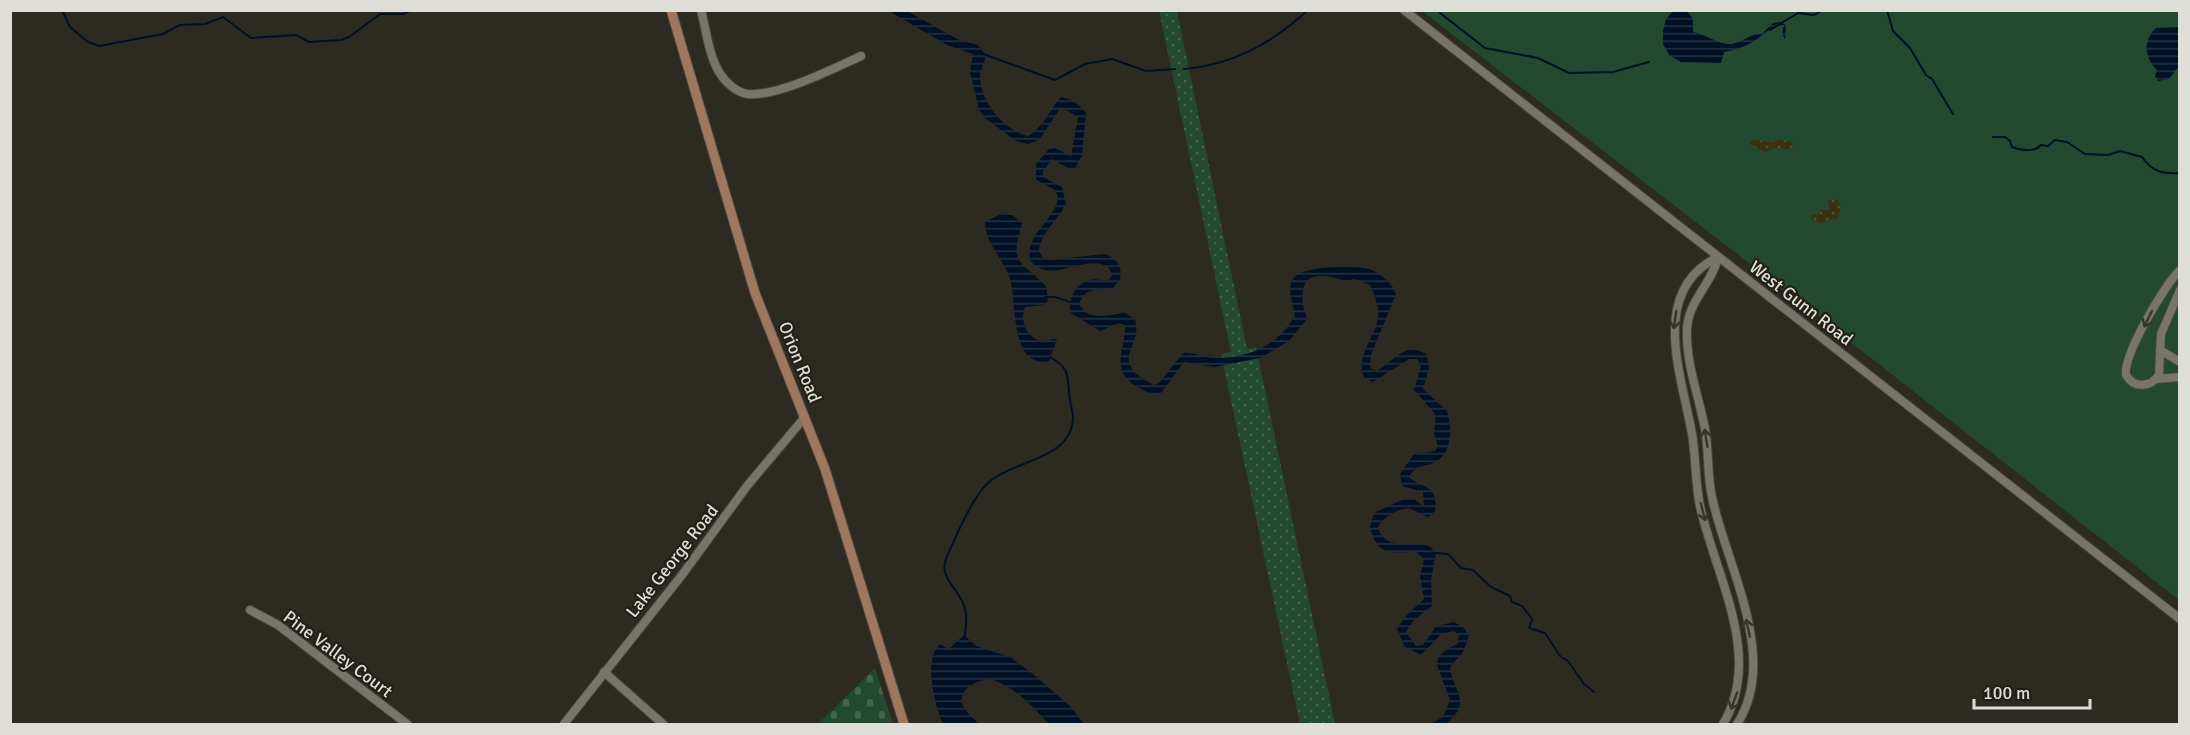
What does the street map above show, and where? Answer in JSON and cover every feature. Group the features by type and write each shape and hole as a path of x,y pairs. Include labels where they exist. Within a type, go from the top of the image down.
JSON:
{"main road":[{"name":"Orion Road","path":"671,10 755,293 805,417 840,513 904,724"}],"street":[{"path":"701,10 719,72 732,86 747,94 760,93 821,75 861,56"},
{"name":"West Gunn Road","path":"1404,10 2180,619"},
{"path":"1718,257 1705,264 1690,279 1681,299 1674,327 1676,363 1688,414 1700,505 1726,592 1739,655 1740,682 1735,701 1723,724"},
{"path":"1718,257 1715,270 1692,304 1686,329 1688,351 1705,428 1717,519 1735,570 1753,654 1753,672 1748,699 1737,724"},
{"path":"2180,270 2154,305 2125,368 2128,379 2141,386 2156,380 2180,377"},
{"path":"2156,380 2160,369 2163,326 2180,290"},
{"path":"1681,299 1692,304"},
{"path":"2160,350 2180,362"},
{"name":"Lake George Road","path":"564,724 747,486 805,417"},
{"path":"1698,484 1711,483"},
{"name":"Pine Valley Court","path":"250,610 278,625 407,724"},
{"path":"1739,655 1753,654"},
{"path":"604,672 663,724"}],"green space":[{"path":"1159,11 1177,11 1247,349 1256,347 1335,724 1300,724 1221,354 1231,352"},
{"path":"1422,11 2179,11 2179,600 1806,307"},
{"path":"875,668 893,724 818,724"}],"sand":[{"path":"1778,139 1792,142 1793,149 1774,148 1764,152 1749,143 1753,140 1773,142"},
{"path":"1837,199 1841,205 1837,219 1828,219 1822,224 1812,220 1811,215 1819,215 1820,210 1830,210 1828,201"}],"water":[{"path":"1674,10 1687,11 1693,19 1693,32 1721,43 1735,43 1763,33 1773,23 1780,22 1786,25 1785,40 1782,33 1784,25 1777,24 1747,45 1724,52 1721,63 1681,62 1670,56 1663,44 1666,19"},
{"path":"889,11 907,11 959,40 978,45 986,55 980,77 984,96 995,114 1019,133 1028,136 1033,133 1061,97 1075,102 1086,113 1082,156 1075,168 1068,168 1052,159 1043,172 1043,177 1062,187 1066,204 1046,232 1039,250 1043,259 1049,260 1105,254 1115,260 1121,275 1113,288 1088,292 1079,304 1083,310 1093,315 1106,316 1125,313 1135,319 1135,338 1129,361 1139,376 1154,385 1159,383 1183,353 1212,358 1240,356 1271,342 1280,335 1295,316 1290,288 1293,279 1298,274 1318,268 1357,267 1374,271 1390,284 1396,294 1371,355 1370,368 1377,371 1406,351 1420,351 1427,355 1429,368 1423,389 1447,411 1450,438 1442,457 1416,469 1409,477 1432,491 1435,511 1429,517 1411,509 1402,509 1387,517 1378,528 1383,537 1389,541 1422,544 1436,553 1431,580 1432,606 1414,620 1406,632 1416,646 1423,645 1436,626 1454,622 1463,627 1469,635 1463,652 1450,667 1460,702 1459,709 1446,724 1431,724 1443,717 1450,700 1437,665 1441,654 1457,644 1459,636 1454,631 1441,634 1421,655 1404,646 1397,628 1424,599 1420,576 1424,559 1416,552 1393,552 1381,549 1370,527 1374,513 1404,499 1414,499 1424,507 1423,492 1402,486 1400,474 1414,454 1435,451 1438,446 1434,433 1436,415 1414,390 1421,366 1417,359 1409,359 1373,382 1364,378 1362,360 1378,318 1375,297 1370,285 1355,279 1314,277 1304,285 1302,299 1307,319 1289,341 1260,358 1215,367 1184,362 1159,394 1139,388 1128,380 1121,366 1125,325 1119,323 1100,331 1071,313 1071,298 1079,285 1094,279 1109,280 1112,275 1109,268 1091,263 1048,270 1038,267 1030,260 1032,242 1052,213 1058,196 1055,190 1036,180 1036,164 1049,149 1055,148 1071,156 1078,117 1061,107 1039,140 1028,144 1016,141 986,119 979,110 970,72 973,54 947,45"},
{"path":"2179,27 2179,66 2169,79 2158,81 2155,76 2157,70 2148,55 2149,38 2156,28"},
{"path":"1001,214 1012,215 1022,223 1017,247 1019,260 1046,286 1048,301 1044,305 1025,307 1023,318 1026,329 1032,337 1043,341 1057,339 1049,361 1036,361 1027,354 1021,344 1009,276 986,230 985,222"},
{"path":"964,635 976,646 1010,657 1033,674 1070,706 1084,724 1049,724 1016,693 1001,683 983,680 968,688 962,697 965,708 979,724 943,724 934,695 932,660 940,644 949,649"}],"waterway":[{"path":"62,10 70,27 88,42 99,46 163,34 180,25 205,24 223,17 251,38 296,35 309,42 341,40 349,37 380,14 403,14 412,10"},
{"path":"1184,69 1219,63 1251,50 1280,33 1308,10"},
{"path":"1770,30 1798,13 1814,15 1823,10"},
{"path":"1887,10 1893,31 1910,48 1953,114"},
{"path":"1440,13 1485,48 1538,58 1569,73 1613,72 1649,62"},
{"path":"986,55 1055,80 1085,64 1112,59 1146,71 1175,69"},
{"path":"1993,137 2005,137 2010,141 2012,147 2024,150 2032,150 2041,145 2048,146 2055,140 2067,142 2085,154 2108,155 2120,151 2142,157 2158,171 2180,173"},
{"path":"1045,297 1055,297 1070,302"},
{"path":"965,635 965,607 947,577 944,565 964,519 988,483 999,475 1053,450 1064,442 1071,431 1073,416 1066,372 1050,357"},
{"path":"1436,553 1448,554 1461,568 1473,570 1491,587 1510,596 1512,602 1522,606 1532,619 1529,628 1545,633 1560,656 1568,661 1584,684 1594,692"}]}
